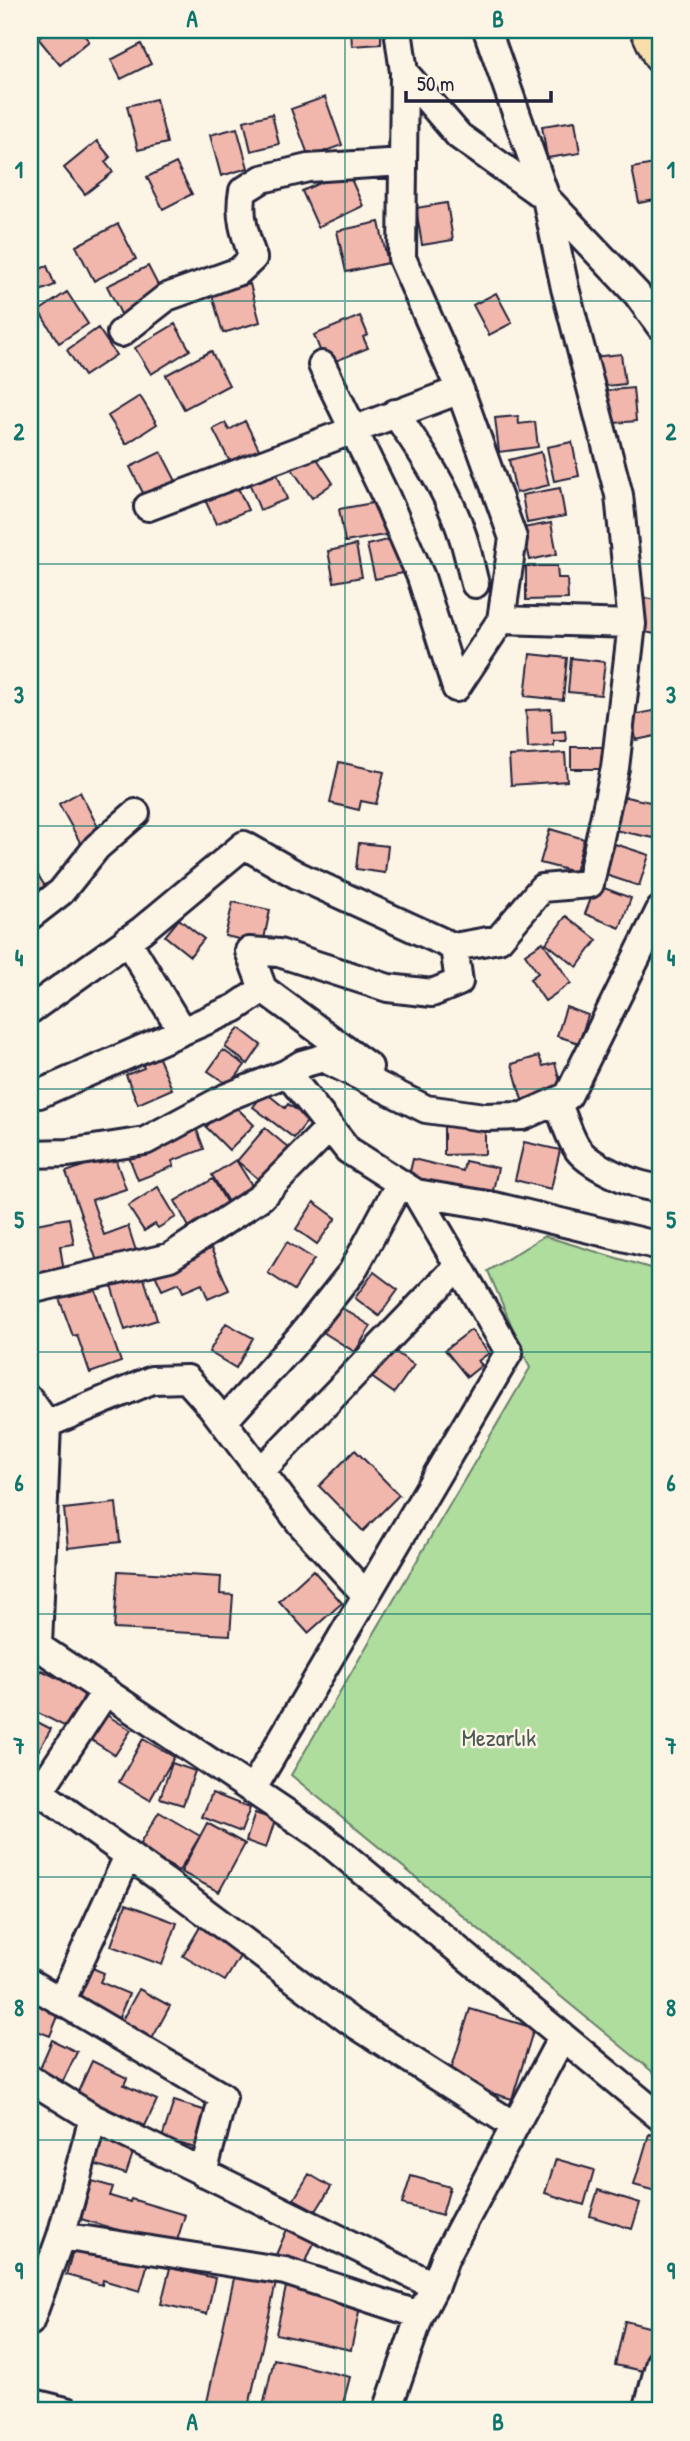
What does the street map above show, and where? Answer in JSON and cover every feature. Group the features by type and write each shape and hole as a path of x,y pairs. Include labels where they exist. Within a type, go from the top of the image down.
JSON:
{"main road":[{"path":"648,30 660,56"}],"street":[{"path":"321,365 386,497 421,577 456,688 501,620 513,538 460,390 402,258 404,72 398,30"},
{"path":"30,1010 127,940 244,845 298,875 454,947 499,939 542,888 590,884 615,768 632,624 619,495 565,288 546,198 487,30"},
{"path":"404,72 459,136 546,198 637,294 660,326"},
{"path":"121,333 167,297 239,271 253,258 240,207 243,191 262,179 309,168 403,162"},
{"path":"148,507 460,390"},
{"path":"395,413 423,452 446,495 464,537 475,584"},
{"path":"501,620 632,624"},
{"path":"30,916 61,892 97,847 136,813"},
{"path":"30,1154 68,1153 145,1141 227,1097 287,1073 302,1064 323,1058 426,1109 484,1117 523,1116 568,1096 660,910"},
{"path":"127,940 182,1031"},
{"path":"426,1109 263,989 249,951 279,953 388,988 432,993 459,982 454,947"},
{"path":"30,1089 39,1094 235,1008 263,989"},
{"path":"287,1073 348,1150 408,1188 660,1246"},
{"path":"557,1101 579,1151 594,1163 626,1179 651,1188 660,1187"},
{"path":"30,1290 170,1257 261,1197 330,1127"},
{"path":"252,1790 509,1352 408,1188"},
{"path":"223,1422 300,1337 352,1272 408,1188"},
{"path":"261,1471 458,1266"},
{"path":"47,1424 152,1380 187,1379 301,1524 366,1595"},
{"path":"30,1400 47,1424 34,1643 318,1834 660,2117"},
{"path":"106,1691 35,1789 350,2021 515,2126"},
{"path":"61,2002 128,1856"},
{"path":"30,1983 223,2097 203,2173"},
{"path":"387,2411 420,2315 445,2258 562,2037"},
{"path":"30,2079 93,2118 435,2286"},
{"path":"30,2322 61,2236 93,2118"},
{"path":"61,2236 285,2271 420,2315"},
{"path":"647,2411 660,2362"},
{"path":"30,2402 66,2411"}],"green space":[{"name":"Mezarlık","path":"544,1236 660,1271 660,2078 291,1775 530,1368 488,1271"}],"building":[{"path":"47,30 80,30 89,41 60,65 38,38"},
{"path":"351,30 381,30 381,44 352,46"},
{"path":"141,44 151,64 121,79 111,60"},
{"path":"325,97 342,145 309,157 291,109"},
{"path":"156,99 167,143 138,150 127,106"},
{"path":"272,114 279,144 251,151 244,121"},
{"path":"575,121 580,153 547,158 542,126"},
{"path":"237,128 248,168 221,176 210,135"},
{"path":"97,141 110,157 105,162 113,172 85,194 64,168"},
{"path":"176,163 192,194 163,209 147,177"},
{"path":"660,163 660,199 639,203 632,168"},
{"path":"347,170 363,206 318,227 302,191"},
{"path":"447,203 453,240 422,245 416,208"},
{"path":"379,222 388,263 346,272 337,231"},
{"path":"118,224 136,259 94,281 76,246"},
{"path":"47,266 55,285 30,295 30,273"},
{"path":"148,266 163,295 122,316 107,286"},
{"path":"250,284 260,322 223,333 212,295"},
{"path":"67,292 88,324 59,343 39,311"},
{"path":"496,293 512,323 489,335 473,305"},
{"path":"360,316 368,335 363,337 368,348 326,365 314,335"},
{"path":"175,324 190,350 151,374 135,348"},
{"path":"98,328 116,355 84,376 67,350"},
{"path":"211,351 229,385 184,409 166,375"},
{"path":"621,354 625,384 596,387 593,357"},
{"path":"633,388 636,421 604,424 601,391"},
{"path":"140,396 157,424 126,444 108,416"},
{"path":"518,416 519,424 535,422 538,447 499,452 495,418"},
{"path":"245,421 260,451 232,466 213,429 225,423 229,430"},
{"path":"572,442 579,476 554,481 547,447"},
{"path":"161,452 177,483 146,499 130,467"},
{"path":"541,452 549,485 516,493 509,460"},
{"path":"314,454 333,483 312,498 292,469"},
{"path":"274,466 287,499 260,510 247,477"},
{"path":"234,479 248,510 216,524 202,493"},
{"path":"560,488 565,516 527,523 522,495"},
{"path":"384,501 390,534 345,542 339,509"},
{"path":"551,523 557,554 530,560 523,528"},
{"path":"395,538 403,573 375,579 367,545"},
{"path":"356,545 362,577 334,582 328,551"},
{"path":"526,566 557,566 558,578 567,578 568,599 526,600"},
{"path":"642,597 660,601 660,635 635,630"},
{"path":"530,654 567,658 563,700 525,696"},
{"path":"571,658 605,662 601,695 568,692"},
{"path":"551,709 552,732 565,731 566,741 554,741 554,746 528,748 526,710"},
{"path":"658,710 660,735 636,740 632,715"},
{"path":"571,747 603,747 603,769 571,769"},
{"path":"565,753 567,781 511,785 509,756"},
{"path":"339,762 384,772 376,804 361,801 359,810 330,803"},
{"path":"80,792 101,833 81,844 59,804"},
{"path":"621,796 660,804 654,838 614,830"},
{"path":"550,829 584,839 575,872 540,863"},
{"path":"359,843 388,846 385,873 356,869"},
{"path":"615,844 649,855 639,886 606,875"},
{"path":"30,863 45,886 30,896"},
{"path":"596,885 631,898 620,928 585,914"},
{"path":"233,902 270,910 263,944 225,936"},
{"path":"566,916 597,940 577,967 546,943"},
{"path":"179,919 204,939 190,956 165,936"},
{"path":"543,942 571,983 545,1001 530,979 538,973 525,954"},
{"path":"566,1007 588,1015 579,1043 557,1036"},
{"path":"239,1028 261,1045 248,1064 225,1047"},
{"path":"223,1050 245,1065 236,1077 239,1079 233,1088 208,1071"},
{"path":"156,1051 172,1089 138,1104 126,1075 144,1068 140,1058"},
{"path":"539,1056 543,1066 555,1063 562,1088 522,1100 512,1064"},
{"path":"265,1092 285,1108 288,1104 309,1119 294,1138 253,1107"},
{"path":"231,1102 254,1125 229,1150 206,1127"},
{"path":"195,1125 204,1149 172,1161 174,1166 138,1180 127,1152"},
{"path":"485,1125 485,1154 444,1155 444,1126"},
{"path":"265,1128 290,1149 262,1182 237,1161"},
{"path":"524,1142 560,1150 551,1189 515,1180"},
{"path":"114,1155 126,1189 92,1200 104,1235 128,1226 137,1254 99,1267 66,1172"},
{"path":"413,1159 463,1171 465,1161 498,1168 492,1195 409,1176"},
{"path":"236,1160 253,1187 228,1202 212,1175"},
{"path":"213,1179 229,1207 190,1229 175,1201"},
{"path":"158,1187 176,1217 158,1228 155,1224 144,1231 128,1206"},
{"path":"314,1202 336,1218 317,1244 296,1229"},
{"path":"69,1218 74,1244 60,1246 64,1272 33,1278 30,1225"},
{"path":"287,1242 314,1259 294,1290 268,1273"},
{"path":"210,1246 229,1290 208,1299 202,1284 183,1292 179,1283 162,1290 153,1270"},
{"path":"374,1272 398,1290 379,1316 355,1298"},
{"path":"143,1275 157,1320 125,1330 111,1285"},
{"path":"94,1286 121,1362 90,1373 77,1335 73,1336 59,1298"},
{"path":"334,1303 371,1326 355,1352 318,1329"},
{"path":"226,1323 253,1338 236,1368 209,1352"},
{"path":"471,1330 489,1353 478,1361 482,1365 467,1377 445,1350"},
{"path":"387,1346 414,1365 394,1393 367,1374"},
{"path":"355,1450 399,1495 363,1531 319,1486"},
{"path":"116,1503 120,1542 68,1548 64,1509"},
{"path":"313,1570 342,1603 308,1633 279,1601"},
{"path":"118,1571 221,1577 220,1594 233,1595 230,1635 114,1629"},
{"path":"41,1670 86,1692 68,1728 30,1709 30,1692"},
{"path":"100,1711 131,1730 115,1755 85,1736"},
{"path":"30,1718 51,1729 30,1760"},
{"path":"143,1739 174,1757 150,1800 119,1782"},
{"path":"172,1763 195,1771 183,1805 160,1798"},
{"path":"212,1793 250,1808 241,1832 202,1817"},
{"path":"159,1812 200,1836 179,1871 138,1847"},
{"path":"255,1813 275,1820 266,1848 246,1841"},
{"path":"207,1823 245,1844 219,1892 181,1872"},
{"path":"126,1904 177,1923 162,1965 111,1946"},
{"path":"203,1922 245,1948 225,1981 183,1956"},
{"path":"90,1967 104,1973 100,1982 129,1994 117,2022 74,2003"},
{"path":"139,1989 170,2006 152,2039 121,2022"},
{"path":"34,1998 61,2009 50,2036 30,2028 30,2009"},
{"path":"470,2009 534,2028 512,2099 448,2080"},
{"path":"52,2040 77,2052 63,2081 39,2070"},
{"path":"92,2061 127,2078 124,2085 157,2100 145,2126 77,2094"},
{"path":"174,2101 210,2112 198,2149 162,2138"},
{"path":"104,2134 136,2144 126,2174 94,2164"},
{"path":"649,2134 660,2137 659,2192 634,2185"},
{"path":"556,2159 594,2170 584,2205 545,2193"},
{"path":"309,2174 331,2187 316,2211 294,2199"},
{"path":"411,2176 450,2187 442,2215 402,2204"},
{"path":"92,2181 113,2187 110,2196 130,2202 131,2199 185,2215 175,2247 81,2219"},
{"path":"598,2190 640,2203 632,2229 590,2216"},
{"path":"288,2227 316,2238 303,2269 275,2257"},
{"path":"76,2239 149,2259 140,2291 103,2280 102,2285 66,2275"},
{"path":"170,2268 215,2278 207,2314 161,2304"},
{"path":"236,2269 277,2278 248,2411 207,2402"},
{"path":"286,2287 361,2303 351,2350 276,2334"},
{"path":"625,2321 660,2330 653,2373 615,2365"},
{"path":"274,2359 350,2377 341,2411 262,2411"}]}
